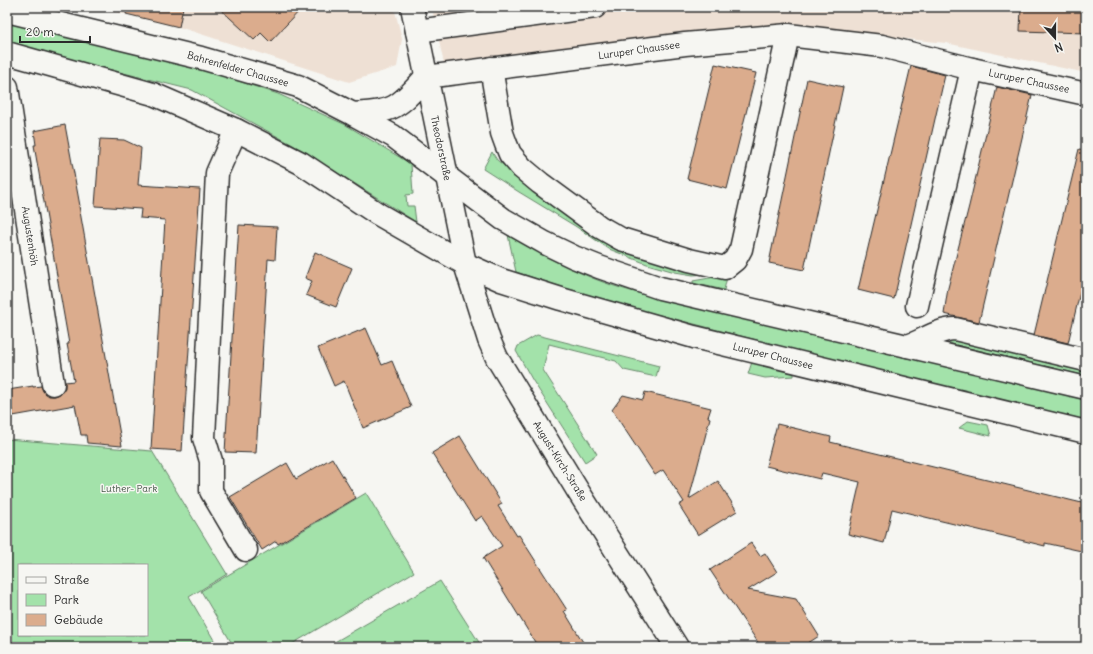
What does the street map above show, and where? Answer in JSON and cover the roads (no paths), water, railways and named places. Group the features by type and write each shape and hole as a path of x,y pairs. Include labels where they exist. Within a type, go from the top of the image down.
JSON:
{"street":[{"name":"Theodorstraße","path":"412,7 465,264"},
{"path":"417,31 595,7"},
{"name":"Bahrenfelder Chaussee","path":"7,11 201,58 298,86 393,136 448,178"},
{"path":"491,68 502,133 510,154 522,168 535,179 620,239 689,260 725,268 735,260 741,249 788,35"},
{"name":"Luruper Chaussee","path":"426,77 685,44 788,35 882,46 972,69 1086,94"},
{"path":"7,53 153,94 236,130 301,163 378,214 465,264"},
{"path":"917,306 972,69"},
{"path":"353,114 377,112 392,108 402,101 426,77"},
{"name":"Augustenhöh","path":"7,87 53,384"},
{"path":"236,130 217,173 204,438 211,461 211,491 246,550"},
{"path":"448,178 503,219 545,243 599,267 660,288 1086,388"},
{"name":"Luruper Chaussee","path":"465,264 501,280 529,290 687,334 1086,432"},
{"name":"August-Kirch-Straße","path":"465,264 489,340 497,358 578,491 677,647"},
{"path":"907,346 917,343 944,330 955,329 1086,360"}],"park label":[{"name":"Luther- Park","path":"129,488"}]}
